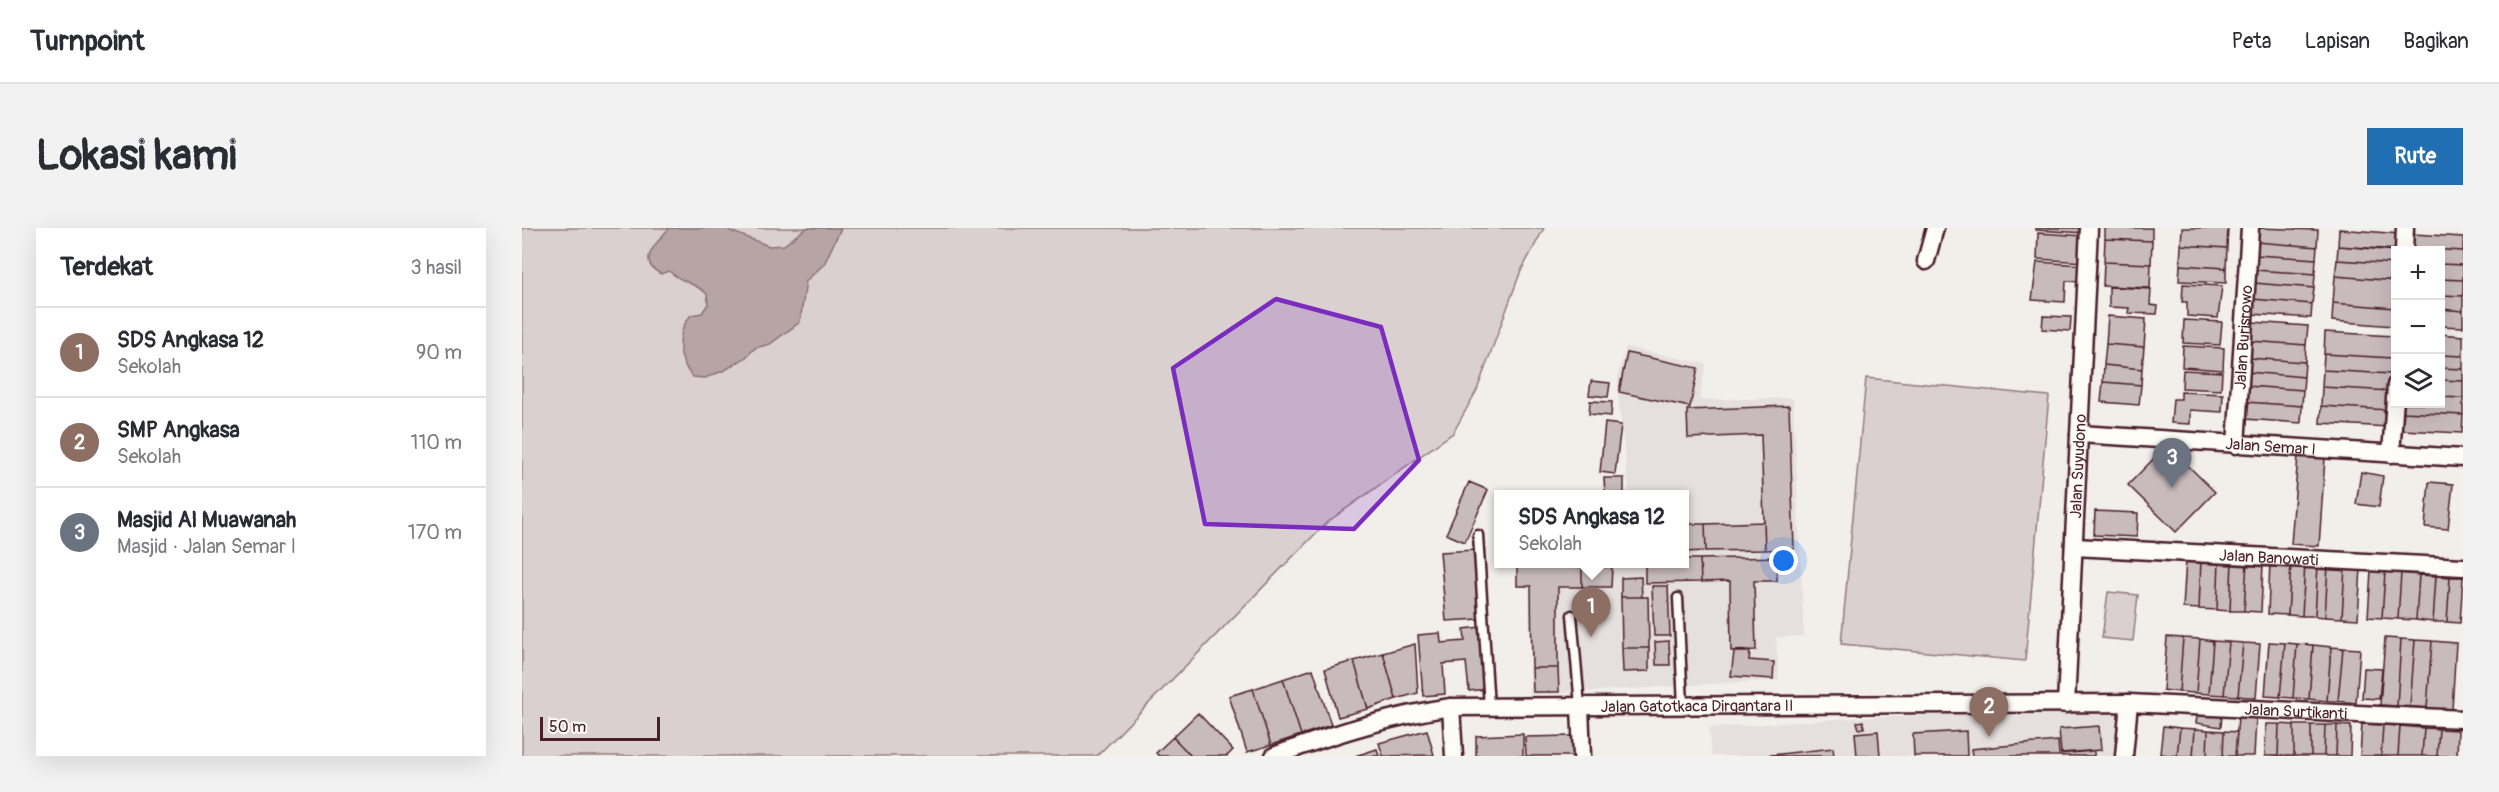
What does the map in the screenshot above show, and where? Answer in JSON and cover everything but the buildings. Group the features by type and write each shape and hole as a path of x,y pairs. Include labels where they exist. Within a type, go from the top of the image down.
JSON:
{"street":[{"path":"1926,261 1935,228"},
{"name":"Jalan Suyudono","path":"2066,704 2089,228"},
{"name":"Jalan Burisrowo","path":"2235,445 2250,228"},
{"path":"2404,246 2405,228"},
{"path":"2391,454 2394,408"},
{"name":"Jalan Semar I","path":"2079,434 2463,458"},
{"name":"Jalan Banowati","path":"2074,547 2463,567"},
{"path":"2124,756 2129,703"},
{"name":"Jalan Gatotkaca Dirgantara II","path":"1274,756 1308,750 1405,714 1451,707 2129,703"},
{"name":"Jalan Surtikanti","path":"2129,703 2463,719"},
{"path":"1580,706 1582,756"},
{"path":"1451,707 1454,756"}],"lane":[{"path":"1478,535 1489,707"},
{"path":"1678,598 1683,706"},
{"path":"1572,615 1580,706"}],"highlighted area":[{"path":"1276,299 1381,327 1419,460 1354,529 1205,524 1173,368"}],"shaded area":[{"path":"522,228 1544,228 1520,273 1477,390 1453,433 1326,523 1097,756 522,756"},
{"path":"669,228 729,228 730,231 769,246 784,245 806,228 841,228 824,264 806,281 800,322 770,344 755,348 745,358 725,370 705,378 693,377 687,370 680,346 686,322 691,315 702,313 708,304 707,294 669,271 661,274 653,269 650,263 649,258 654,246"},
{"path":"1626,347 1706,364 1699,400 1793,398 1804,636 1776,637 1779,680 1530,695 1530,587 1516,587 1516,568 1689,568 1689,490 1629,490 1618,375"},
{"path":"1866,378 2049,396 2025,661 1841,644"},
{"path":"2108,592 2138,595 2133,641 2102,638"},
{"path":"2128,709 2123,756 1711,756 1709,728 1852,718"}],"place":[{"name":"Masjid Al Muawanah","path":"2172,488"},
{"name":"SDS Angkasa 12","path":"1591,637"},
{"name":"SMP Angkasa","path":"1989,737"}]}
